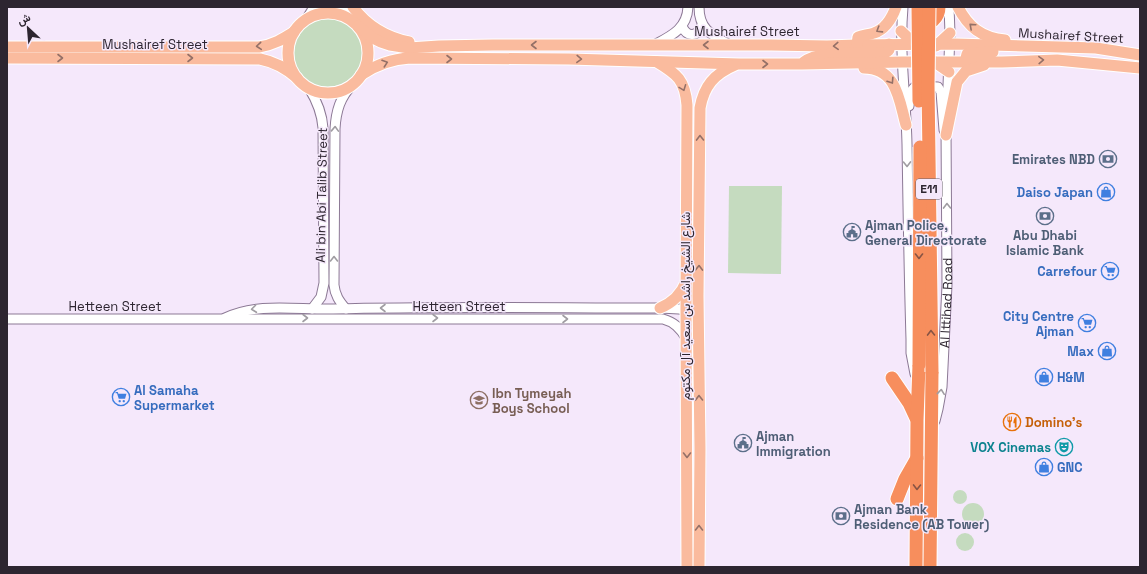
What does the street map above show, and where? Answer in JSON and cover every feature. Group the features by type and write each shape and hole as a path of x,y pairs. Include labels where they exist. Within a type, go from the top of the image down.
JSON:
{"highway":[{"path":"912,7 914,17 922,24 928,23 936,18 940,7"},
{"name":"E11","path":"915,565 919,383 920,156 918,7"},
{"name":"Al Ittihad Road","path":"929,7 928,85 932,372 930,567"},
{"path":"892,378 909,404 917,420"},
{"path":"897,499 917,456"}],"main road":[{"path":"352,7 368,24 380,33 409,42 428,43 439,46"},
{"path":"856,45 858,37 875,33 890,21 896,7"},
{"path":"958,7 966,21 986,36 999,39 1048,40 1062,46"},
{"path":"361,75 367,63 368,50 365,38 355,24 341,15 329,13 317,15 299,25 290,41 288,55 292,70 297,78 309,88 320,92 332,93 343,90 353,84 361,75 379,64 400,59 569,59 739,64 902,66 925,57 949,44"},
{"name":"Mushairef Street","path":"355,24 373,38 390,46 409,48 439,46 826,46 949,44 1062,46 1096,48 1136,53"},
{"path":"901,31 925,57"},
{"name":"Mushairef Street","path":"7,47 259,47 278,42 294,32"},
{"path":"925,57 950,33"},
{"path":"802,64 812,57 825,55 885,53 889,50 889,44"},
{"path":"901,45 949,67"},
{"path":"971,62 966,58 967,54 969,53 1056,50 1062,46"},
{"path":"42,58 43,47"},
{"name":"Mushairef Street","path":"7,58 260,59 280,66 291,72 297,78"},
{"name":"Mushairef Street","path":"949,67 971,62 1057,60 1140,68"},
{"name":"شارع الشيخ راشد بن سعيد آل مكتوم","path":"656,62 676,75 681,81 687,96 687,567"},
{"path":"946,135 957,82 961,76 980,66 1002,62"},
{"name":"شارع الشيخ راشد بن سعيد آل مكتوم","path":"699,567 700,449 698,363 700,108 704,94 710,82 724,70 739,64"},
{"path":"802,64 817,67 874,68 884,73 894,84 906,125"},
{"path":"660,308 675,300 682,290 687,278"},
{"path":"686,310 689,311 692,316 694,345 698,363"}],"street":[{"path":"306,20 314,7"},
{"path":"343,7 355,24"},
{"path":"652,46 671,36 682,26 687,15 688,7"},
{"path":"699,7 699,15 702,25 709,33 730,45"},
{"path":"903,7 901,45 906,125 911,346 915,374 919,383"},
{"name":"Al Ittihad Road","path":"932,429 940,398 947,285 946,135 950,33 949,7"},
{"path":"682,26 688,33 693,34 697,33 701,29 702,25"},
{"name":"Ali bin Abi Talib Street","path":"346,308 339,301 334,290 335,120 339,104 345,93 353,84"},
{"path":"906,125 912,89 917,86 936,86 940,88 941,92 944,130 946,135"},
{"name":"Ali bin Abi Talib Street","path":"309,88 320,111 323,128 324,275 323,290 312,309"},
{"path":"324,275 329,279 334,277"},
{"path":"278,319 276,314 282,308"},
{"name":"Hetteen Street","path":"224,318 232,314 251,309 282,308 678,308 686,310"},
{"path":"580,319 589,316 607,315 610,311 609,308"},
{"name":"Hetteen Street","path":"7,319 662,319 674,323 686,338"}],"green space":[{"path":"327,15 347,21 357,31 363,51 357,71 347,81 327,87 307,81 297,71 291,51 297,31 307,21"},
{"path":"729,186 782,186 781,274 728,273"},
{"path":"957,490 963,490 967,494 967,500 963,504 957,504 953,500 953,494"},
{"path":"973,503 981,506 984,514 981,522 973,525 965,522 962,514 965,506"},
{"path":"965,533 971,536 974,542 971,548 965,551 959,548 956,542 959,536"}],"place":[{"name":"Emirates NBD","path":"1108,159"},
{"name":"Daiso Japan","path":"1106,192"},
{"name":"Abu Dhabi Islamic Bank","path":"1045,216"},
{"name":"Ajman Police, General Directorate","path":"852,232"},
{"name":"Carrefour","path":"1110,271"},
{"name":"City Centre Ajman","path":"1087,323"},
{"name":"Max","path":"1107,351"},
{"name":"H&M","path":"1044,377"},
{"name":"Al Samaha Supermarket","path":"121,397"},
{"name":"Ibn Tymeyah Boys School","path":"479,400"},
{"name":"Domino's","path":"1012,422"},
{"name":"Ajman Immigration","path":"743,443"},
{"name":"VOX Cinemas","path":"1064,447"},
{"name":"GNC","path":"1044,467"},
{"name":"Ajman Bank Residence (AB Tower)","path":"841,516"}]}
